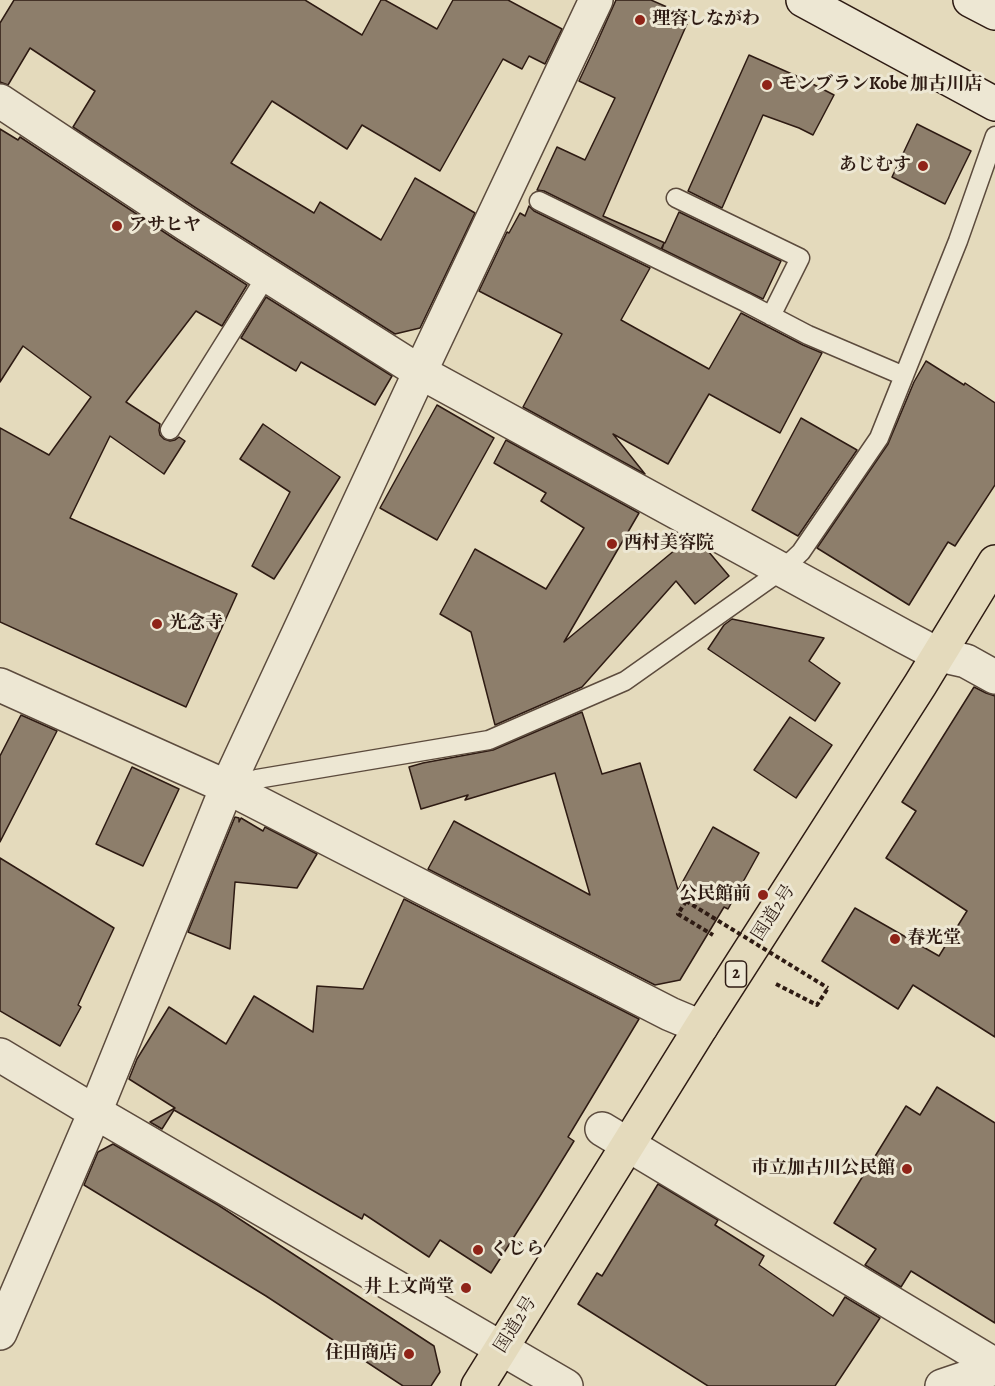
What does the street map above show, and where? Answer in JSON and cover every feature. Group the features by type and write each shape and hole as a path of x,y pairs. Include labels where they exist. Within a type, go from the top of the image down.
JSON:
{"highway":[{"name":"国道2号","path":"478,1386 616,1136 701,1028 939,655 995,562"}],"street":[{"path":"0,1333 95,1112 227,787 596,0"},
{"path":"803,0 995,104"},
{"path":"970,0 995,13"},
{"path":"0,101 186,225 420,372 939,655 966,660 995,676"},
{"path":"0,685 227,787 701,1028"},
{"path":"0,1055 566,1386"},
{"path":"616,1136 995,1367"},
{"path":"942,1386 995,1367"}],"lane":[{"path":"227,787 257,779 489,740 625,681 782,570 801,552 879,438 958,241 995,136"},
{"path":"676,198 800,258 771,316"},
{"path":"539,201 808,335 904,375"},
{"path":"170,430 267,274"}],"path":[{"path":"720,939 678,914 686,901 828,988 818,1005 770,981"}],"building":[{"path":"14,0 305,0 362,35 381,0 385,0 437,29 453,0 508,0 562,29 545,64 529,56 522,69 503,59 440,171 362,125 347,149 272,101 231,163 314,213 320,202 381,240 415,178 475,213 420,328 395,334 73,127 95,91 30,48 8,85 0,82 0,23"},
{"path":"616,0 651,0 690,17 603,216 665,243 679,212 781,261 763,299 662,249 664,243 661,249 544,191 537,190 557,147 585,160 615,98 579,81"},
{"path":"749,55 834,95 813,135 763,115 722,208 688,191"},
{"path":"917,124 971,151 945,204 892,177"},
{"path":"0,129 18,140 20,137 247,285 222,326 196,311 126,402 160,424 160,435 164,439 170,441 179,437 185,441 164,474 110,436 70,518 237,594 186,707 0,622 0,428 49,455 91,397 23,346 0,382"},
{"path":"529,206 534,211 650,268 621,320 709,369 741,313 822,353 780,433 709,394 668,464 613,434 645,474 523,407 562,334 479,291 507,232 509,233 520,213 525,216"},
{"path":"266,297 392,376 375,405 301,362 296,371 241,338"},
{"path":"926,361 995,403 995,485 955,546 948,542 909,605 817,548 888,444 914,382"},
{"path":"437,405 494,438 437,540 380,508"},
{"path":"801,418 857,450 798,536 752,510"},
{"path":"263,424 340,477 274,579 252,566 290,492 240,459"},
{"path":"506,440 639,513 564,642 687,540 708,551 729,576 695,604 676,581 582,687 495,725 471,632 440,614 475,549 546,589 584,528 541,501 546,493 494,463"},
{"path":"732,619 824,638 809,661 840,683 815,721 708,649 724,625"},
{"path":"974,687 995,696 995,1037 913,985 898,1009 822,961 855,908 939,956 967,911 886,858 916,811 902,802"},
{"path":"582,712 602,774 640,763 678,890 713,827 759,853 728,909 724,907 680,980 655,985 428,869 454,821 590,895 555,773 465,800 468,795 421,809 409,767 493,750"},
{"path":"21,715 57,731 0,842 0,756"},
{"path":"790,717 832,745 796,798 754,770"},
{"path":"132,767 179,789 143,866 96,844"},
{"path":"235,817 239,818 239,822 241,818 263,831 265,827 317,854 297,888 235,882 230,949 188,932"},
{"path":"0,858 114,928 78,1005 81,1007 60,1046 0,1011"},
{"path":"404,899 639,1019 568,1137 574,1141 491,1273 440,1240 429,1257 364,1214 362,1219 174,1110 162,1129 150,1122 175,1108 129,1079 137,1059 169,1007 226,1044 254,996 313,1032 317,986 363,989"},
{"path":"937,1087 995,1123 995,1323 911,1271 901,1287 865,1265 876,1249 834,1223 906,1106 920,1115"},
{"path":"113,1144 218,1205 434,1346 440,1372 431,1386 403,1386 266,1296 84,1185 98,1152"},
{"path":"658,1184 718,1220 715,1225 764,1256 759,1265 833,1316 845,1297 880,1318 835,1386 708,1386 578,1304 597,1273 602,1276"}],"place":[{"name":"理容しながわ","path":"640,20"},
{"name":"モンブランKobe 加古川店","path":"767,85"},
{"name":"あじむす","path":"923,166"},
{"name":"アサヒヤ","path":"117,226"},
{"name":"西村美容院","path":"612,544"},
{"name":"光念寺","path":"157,624"},
{"name":"公民館前","path":"763,895"},
{"name":"春光堂","path":"895,939"},
{"name":"市立加古川公民館","path":"907,1169"},
{"name":"くじら","path":"478,1250"},
{"name":"井上文尚堂","path":"466,1288"},
{"name":"住田商店","path":"409,1354"}]}
